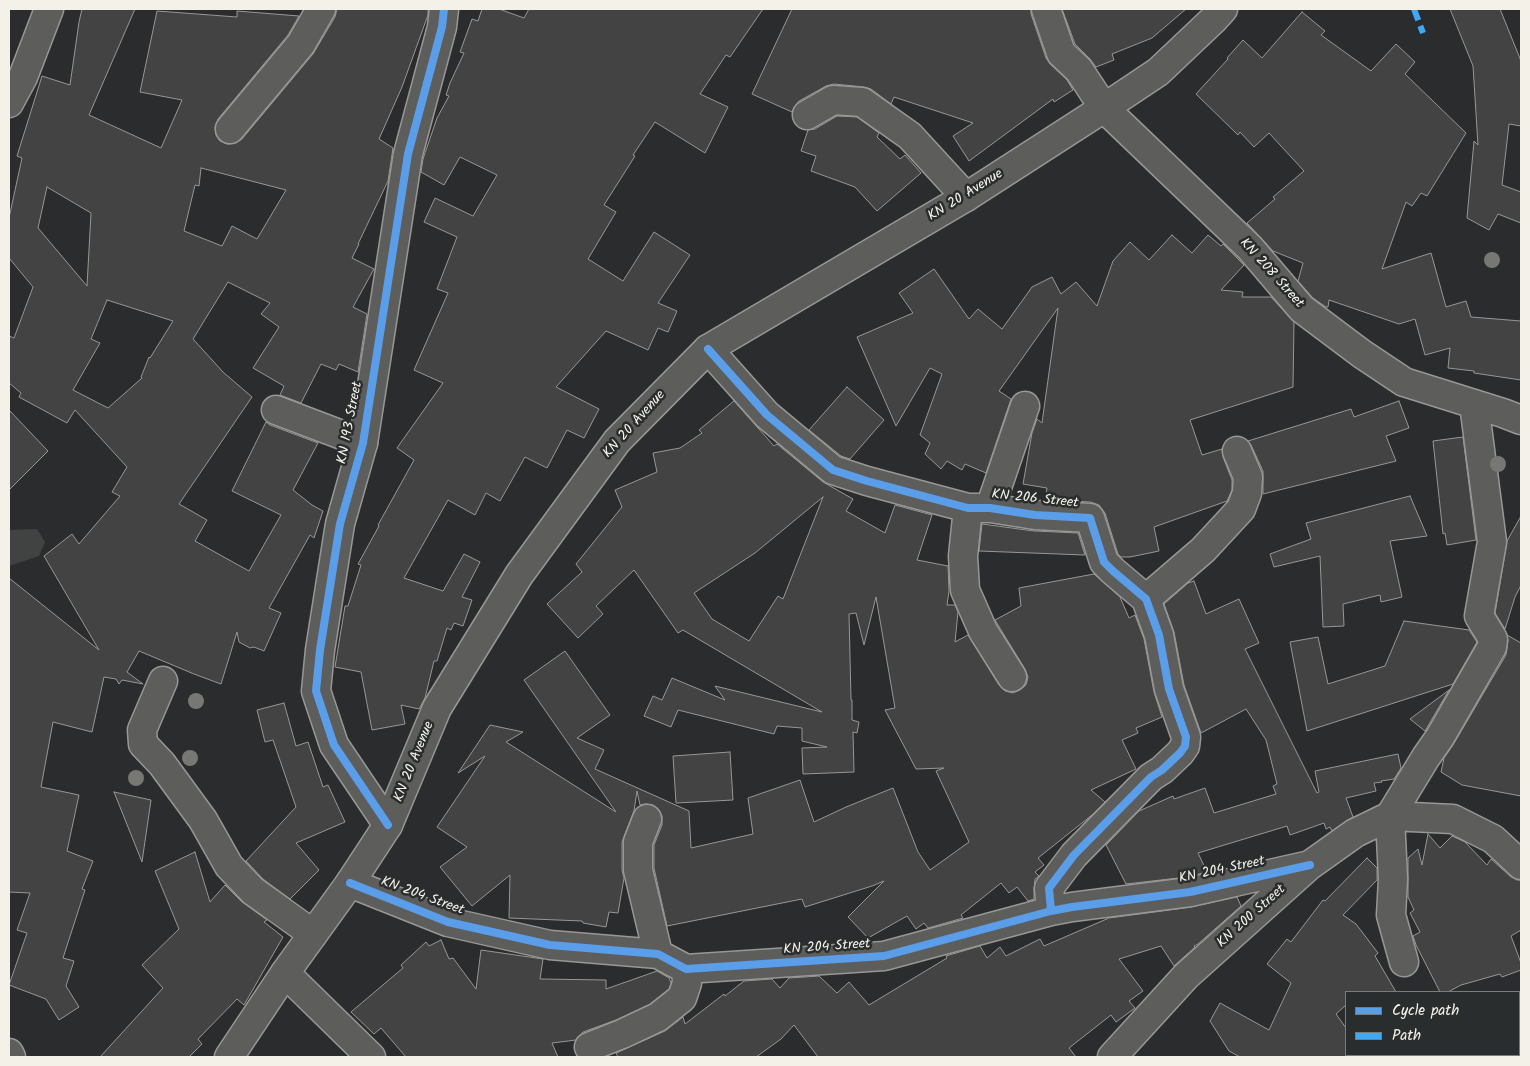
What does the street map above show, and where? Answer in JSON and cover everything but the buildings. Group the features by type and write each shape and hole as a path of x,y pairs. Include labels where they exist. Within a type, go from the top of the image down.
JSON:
{"street":[{"path":"9,103 23,77 49,9"},
{"path":"230,129 301,44 321,9"},
{"name":"KN 193 Street","path":"388,826 334,745 316,691 320,650 340,524 362,443 408,154 442,27 444,9"},
{"name":"KN 208 Street","path":"1046,9 1060,53 1079,70 1104,108 1250,248 1302,309 1362,354 1404,382 1521,420"},
{"name":"KN 20 Avenue","path":"229,1057 388,826 437,708 519,575 617,442 708,349 966,197 1104,108 1158,72 1223,9"},
{"path":"807,114 833,100 862,102 910,136 966,197"},
{"name":"KN 206 Street","path":"708,349 767,415 833,470 866,481 979,508 1035,515 1090,518 1104,562 1146,599"},
{"path":"1404,962 1391,915 1393,879 1390,816 1426,757 1440,738 1492,647 1493,639 1479,616 1492,542 1474,404"},
{"path":"1012,677 984,631 965,590 963,556 979,508 1025,406"},
{"path":"276,410 362,443"},
{"path":"1051,911 1049,888 1074,855 1151,777 1162,770 1185,746 1186,737 1168,689 1159,635 1146,599 1203,550 1241,509 1247,493 1248,476 1237,452"},
{"path":"163,681 142,730 143,744 162,764 202,820 229,866 252,890 313,934"},
{"name":"KN 200 Street","path":"1112,1057 1186,976 1310,865 1355,833 1390,816 1453,819 1493,840 1521,865"},
{"path":"647,819 638,842 638,870 658,954"},
{"name":"KN 204 Street","path":"350,883 448,922 550,945 658,954 686,969 884,956 1051,911 1190,892 1310,865"},
{"path":"589,1047 658,1018 682,998 687,984 686,969"},
{"path":"285,973 371,1057"},
{"path":"9,1053 11,1057"}],"shaded area":[{"path":"37,529 45,542 39,556 9,566 9,530"}],"marked path":[{"path":"1414,9 1423,33"}],"cycle path":[{"path":"388,825 334,745 316,691 320,650 340,524 363,443 408,154 442,27 444,9"},
{"path":"708,349 767,415 833,470 968,508 990,508 1035,515 1090,518 1104,562 1146,599 1159,635 1169,689 1186,737 1185,746 1162,770 1151,777 1074,855 1049,888 1051,911"},
{"path":"350,883 448,922 550,945 658,954 686,969 884,956 1051,911 1190,892 1310,865"}]}
